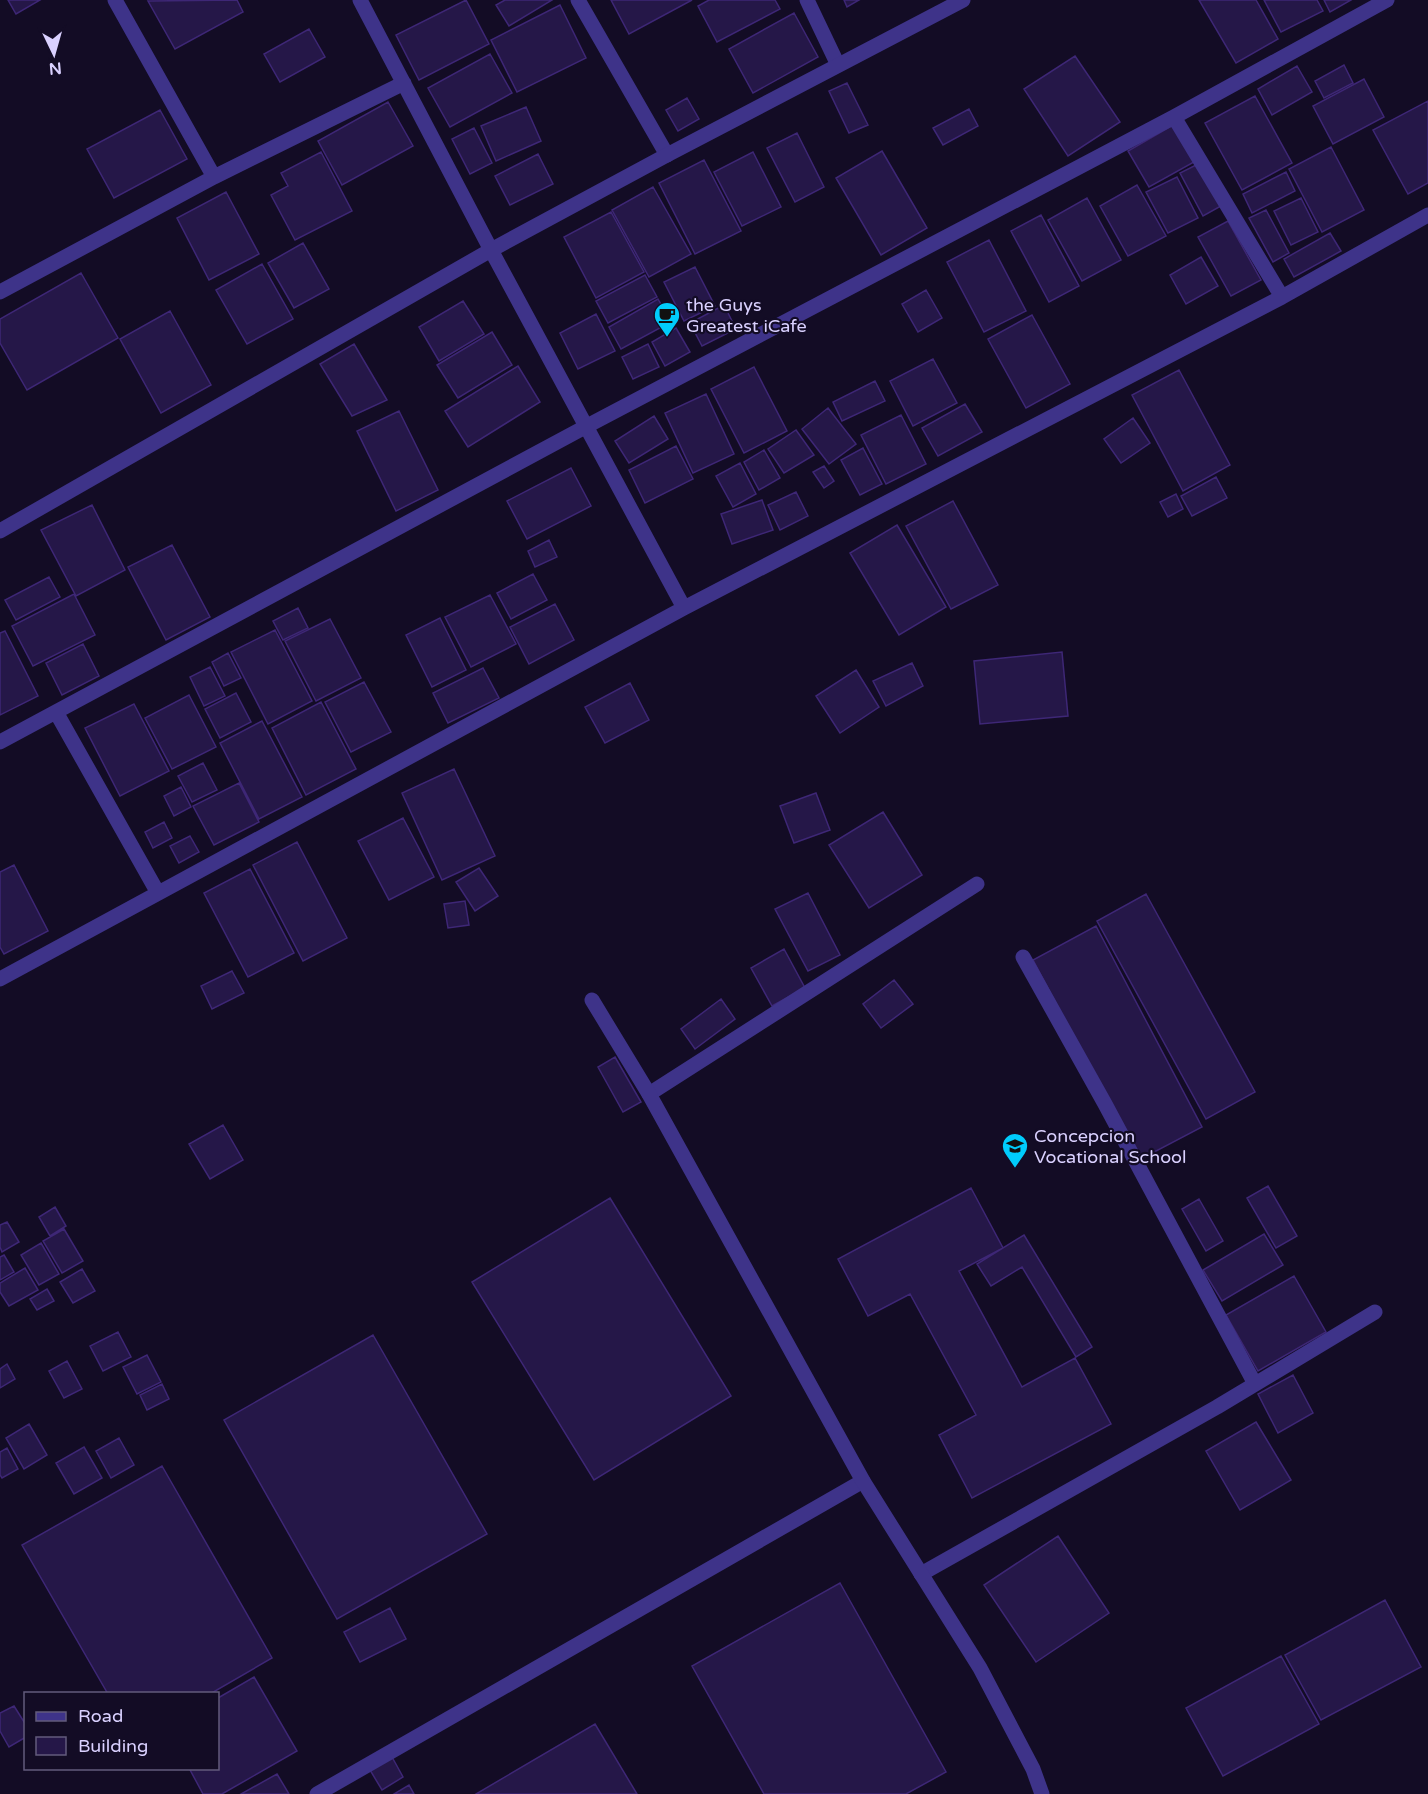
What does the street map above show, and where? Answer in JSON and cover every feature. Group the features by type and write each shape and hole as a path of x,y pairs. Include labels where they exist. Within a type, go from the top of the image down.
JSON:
{"street":[{"path":"115,0 214,177"},
{"path":"360,0 491,250 684,608"},
{"path":"579,0 667,155"},
{"path":"807,0 838,65"},
{"path":"0,531 491,250 963,0"},
{"path":"0,742 586,426 1174,117 1387,0"},
{"path":"0,292 214,177 404,83"},
{"path":"1174,117 1282,297"},
{"path":"0,979 684,608 1282,297 1428,215"},
{"path":"56,712 158,893"},
{"path":"649,1094 977,884"},
{"path":"1023,957 1105,1104 1255,1384"},
{"path":"592,1000 649,1094 863,1481 980,1668 1033,1769 1042,1794"},
{"path":"921,1574 1207,1413 1375,1311"},
{"path":"317,1794 863,1481"}],"building":[{"path":"8,0 40,0 16,14"},
{"path":"237,0 243,12 175,49 148,1"},
{"path":"466,0 489,44 419,80 396,35"},
{"path":"505,0 552,0 509,26 496,5"},
{"path":"611,0 692,0 629,34"},
{"path":"709,0 775,0 780,9 717,42 698,6"},
{"path":"844,0 859,0 847,7"},
{"path":"1199,0 1256,0 1278,39 1236,63"},
{"path":"1264,0 1317,0 1323,11 1281,32"},
{"path":"1324,0 1351,0 1330,12"},
{"path":"560,5 586,58 517,92 491,40"},
{"path":"794,13 818,57 753,93 729,49"},
{"path":"309,29 325,57 280,82 264,54"},
{"path":"490,54 512,93 450,127 428,88"},
{"path":"1075,56 1120,122 1068,156 1024,89"},
{"path":"1344,65 1353,83 1324,98 1315,81"},
{"path":"1297,66 1312,92 1272,115 1258,89"},
{"path":"1364,79 1384,117 1333,144 1313,106"},
{"path":"847,83 868,125 849,133 829,91"},
{"path":"1255,96 1292,163 1242,190 1205,123"},
{"path":"687,98 699,119 678,131 666,110"},
{"path":"1428,101 1428,183 1408,194 1373,130"},
{"path":"388,102 413,146 342,185 318,141"},
{"path":"526,107 541,141 496,161 481,126"},
{"path":"969,109 978,126 943,145 933,128"},
{"path":"160,110 187,159 114,198 87,149"},
{"path":"1173,125 1194,162 1149,187 1128,151"},
{"path":"474,128 492,163 470,174 452,139"},
{"path":"797,133 824,187 795,202 767,148"},
{"path":"1331,147 1364,210 1322,232 1289,169"},
{"path":"882,151 927,228 881,255 836,178"},
{"path":"321,152 352,211 295,240 271,195 288,186 281,173"},
{"path":"753,152 781,207 742,226 714,172"},
{"path":"538,154 553,184 510,205 495,176"},
{"path":"704,160 741,231 695,254 659,183"},
{"path":"1198,164 1221,206 1203,216 1180,173"},
{"path":"1286,172 1295,191 1252,213 1243,194"},
{"path":"1177,177 1198,218 1168,233 1146,192"},
{"path":"1137,185 1166,236 1128,256 1100,206"},
{"path":"653,187 691,254 649,277 612,210"},
{"path":"226,192 259,254 209,280 177,218"},
{"path":"1087,198 1121,260 1082,281 1048,220"},
{"path":"1301,198 1318,232 1291,245 1274,211"},
{"path":"1266,210 1289,253 1273,262 1249,218"},
{"path":"611,212 644,272 596,298 564,237"},
{"path":"1041,215 1079,286 1049,302 1011,231"},
{"path":"1228,221 1261,280 1231,296 1198,237"},
{"path":"1330,233 1341,251 1294,277 1284,259"},
{"path":"989,240 1026,311 984,332 947,262"},
{"path":"303,243 329,289 294,308 268,263"},
{"path":"1201,257 1218,286 1186,304 1170,275"},
{"path":"262,264 293,319 247,344 216,290"},
{"path":"695,267 715,306 684,321 664,282"},
{"path":"81,273 118,338 27,390 0,343 0,319"},
{"path":"645,275 657,297 608,323 596,301"},
{"path":"926,290 942,318 918,332 902,304"},
{"path":"658,299 671,322 621,349 609,327"},
{"path":"463,301 484,334 439,361 419,327"},
{"path":"724,305 736,329 702,346 690,323"},
{"path":"170,311 211,385 161,413 120,339"},
{"path":"596,314 615,351 578,369 560,333"},
{"path":"1032,315 1070,384 1026,408 988,339"},
{"path":"676,328 690,352 665,366 652,342"},
{"path":"492,332 512,365 458,398 437,365"},
{"path":"354,344 387,400 352,416 320,364"},
{"path":"648,344 659,367 633,379 622,357"},
{"path":"933,359 957,403 913,426 890,381"},
{"path":"518,366 540,402 468,447 445,411"},
{"path":"754,367 787,431 744,453 711,389"},
{"path":"1179,370 1230,465 1183,491 1132,395"},
{"path":"875,381 885,401 842,421 833,402"},
{"path":"706,394 734,454 693,473 665,413"},
{"path":"965,404 982,432 938,456 922,428"},
{"path":"828,408 856,444 829,464 802,429"},
{"path":"399,411 438,490 396,511 357,431"},
{"path":"901,415 926,464 886,484 861,435"},
{"path":"654,416 668,439 629,463 615,441"},
{"path":"1133,418 1150,443 1121,463 1104,439"},
{"path":"796,430 814,455 784,473 768,449"},
{"path":"676,446 693,479 645,503 629,470"},
{"path":"863,448 882,484 860,495 841,460"},
{"path":"764,450 780,478 759,490 744,462"},
{"path":"740,463 756,494 733,507 716,476"},
{"path":"824,466 834,481 824,488 813,472"},
{"path":"571,468 591,506 527,539 507,501"},
{"path":"1216,477 1227,498 1192,516 1181,496"},
{"path":"796,492 808,516 780,530 768,505"},
{"path":"1176,494 1183,509 1168,517 1160,502"},
{"path":"762,500 773,530 732,544 721,514"},
{"path":"953,501 998,585 951,609 906,526"},
{"path":"92,505 125,570 76,596 41,530"},
{"path":"897,525 946,607 899,635 850,553"},
{"path":"549,540 557,557 535,567 528,551"},
{"path":"172,545 210,617 166,640 128,567"},
{"path":"533,574 547,600 511,619 497,593"},
{"path":"49,577 60,597 16,620 5,600"},
{"path":"74,594 95,635 33,666 12,626"},
{"path":"490,595 516,644 471,667 445,617"},
{"path":"555,604 574,640 529,664 510,627"},
{"path":"298,608 308,628 283,640 273,621"},
{"path":"440,618 466,670 432,687 406,635"},
{"path":"330,619 361,678 316,701 285,641"},
{"path":"275,630 312,701 268,724 231,652"},
{"path":"5,631 38,696 0,715 0,633"},
{"path":"83,644 99,676 62,695 46,663"},
{"path":"1062,652 1068,716 980,724 974,661"},
{"path":"228,653 241,678 224,686 212,662"},
{"path":"912,663 923,686 886,706 873,681"},
{"path":"210,667 225,696 204,706 190,677"},
{"path":"483,668 499,698 448,723 433,693"},
{"path":"856,670 879,707 840,733 816,696"},
{"path":"364,682 391,732 351,752 325,702"},
{"path":"630,683 649,720 605,743 585,707"},
{"path":"236,693 251,722 220,738 205,709"},
{"path":"189,695 216,747 172,769 145,718"},
{"path":"321,702 356,769 306,795 272,728"},
{"path":"134,704 169,771 120,796 85,728"},
{"path":"262,721 302,797 259,819 220,743"},
{"path":"203,763 217,790 192,802 178,776"},
{"path":"454,769 495,856 442,880 402,793"},
{"path":"239,783 259,822 214,845 193,806"},
{"path":"181,787 191,807 174,816 164,796"},
{"path":"816,793 830,830 794,843 780,806"},
{"path":"883,812 922,875 869,908 829,845"},
{"path":"403,818 434,877 389,900 358,841"},
{"path":"164,822 172,838 153,848 145,832"},
{"path":"190,836 199,852 179,863 170,846"},
{"path":"297,842 347,938 303,961 253,865"},
{"path":"14,865 48,931 4,954 0,947 0,872"},
{"path":"479,868 498,896 475,911 456,882"},
{"path":"250,869 294,953 248,977 204,893"},
{"path":"808,893 840,955 808,971 775,909"},
{"path":"1146,894 1255,1092 1206,1119 1097,921"},
{"path":"465,901 469,925 448,928 444,904"},
{"path":"1096,926 1202,1127 1139,1160 1033,960"},
{"path":"784,949 805,988 772,1006 751,968"},
{"path":"232,971 244,993 212,1009 201,986"},
{"path":"894,980 913,1004 881,1028 863,1004"},
{"path":"721,999 735,1019 695,1049 681,1029"},
{"path":"615,1057 641,1102 623,1112 598,1067"},
{"path":"223,1125 243,1160 210,1179 189,1144"},
{"path":"1268,1186 1297,1236 1276,1248 1247,1198"},
{"path":"971,1188 1003,1248 959,1271 1022,1387 1075,1358 1111,1424 972,1498 939,1435 976,1415 910,1294 868,1316 838,1259"},
{"path":"610,1198 731,1396 594,1480 472,1282"},
{"path":"1199,1199 1223,1241 1206,1251 1182,1209"},
{"path":"55,1207 66,1226 50,1236 39,1217"},
{"path":"7,1222 19,1242 2,1252 0,1225"},
{"path":"64,1229 83,1261 62,1273 43,1241"},
{"path":"1264,1234 1283,1265 1222,1301 1203,1270"},
{"path":"1024,1235 1092,1347 1076,1357 1022,1267 991,1286 977,1264"},
{"path":"41,1243 59,1274 39,1285 21,1255"},
{"path":"4,1255 14,1272 0,1280 0,1257"},
{"path":"25,1268 38,1290 9,1306 0,1292 0,1283"},
{"path":"82,1269 95,1291 73,1303 60,1282"},
{"path":"1294,1276 1326,1332 1258,1371 1226,1315"},
{"path":"47,1289 54,1301 37,1310 30,1299"},
{"path":"118,1332 131,1357 103,1371 90,1346"},
{"path":"373,1335 487,1534 337,1619 224,1420"},
{"path":"147,1355 161,1382 137,1394 123,1367"},
{"path":"67,1361 82,1389 64,1398 49,1371"},
{"path":"7,1364 15,1379 0,1388 0,1369"},
{"path":"1293,1375 1313,1413 1278,1433 1258,1394"},
{"path":"162,1384 169,1399 147,1410 140,1395"},
{"path":"1256,1422 1291,1480 1240,1510 1206,1451"},
{"path":"29,1424 47,1455 24,1469 6,1438"},
{"path":"119,1438 134,1465 111,1478 96,1451"},
{"path":"84,1447 102,1478 74,1494 56,1463"},
{"path":"7,1448 18,1469 2,1478 0,1452"},
{"path":"162,1466 272,1658 213,1692 107,1692 22,1545"},
{"path":"1058,1536 1109,1613 1036,1662 984,1585"},
{"path":"840,1583 946,1772 906,1794 764,1794 692,1666"},
{"path":"1385,1600 1421,1667 1321,1720 1285,1655"},
{"path":"390,1608 406,1639 360,1662 344,1632"},
{"path":"1281,1656 1319,1724 1223,1776 1186,1708"},
{"path":"254,1677 297,1751 222,1794 203,1794 190,1770 219,1770 219,1697"},
{"path":"14,1706 24,1722 24,1738 9,1747 0,1731 0,1713"},
{"path":"595,1724 637,1794 476,1794"},
{"path":"392,1757 403,1777 382,1790 370,1770"},
{"path":"277,1774 289,1794 241,1794"},
{"path":"409,1785 414,1794 394,1794"}],"place":[{"name":"the Guys Greatest iCafe","path":"667,338"},
{"name":"Concepcion Vocational School","path":"1015,1169"}]}
